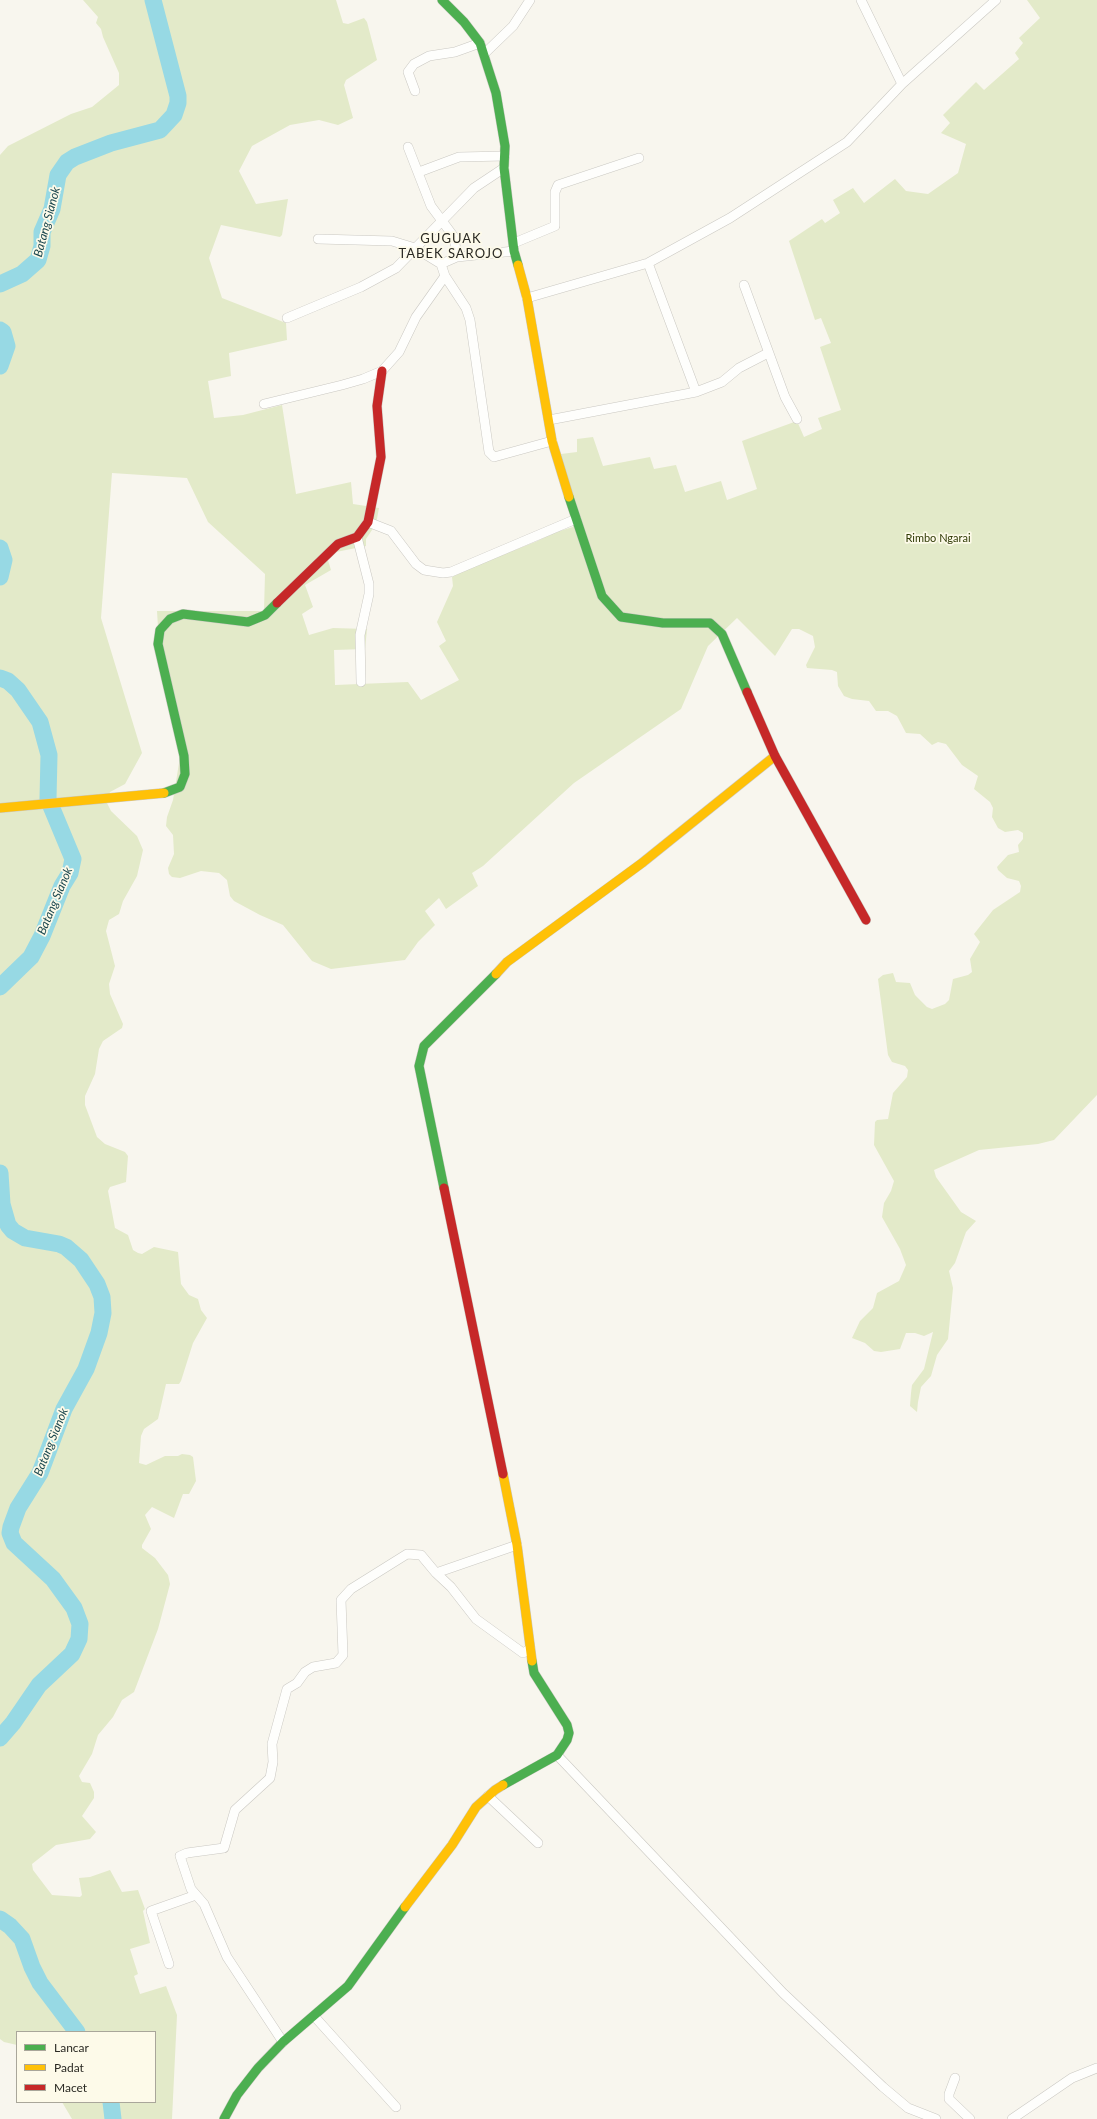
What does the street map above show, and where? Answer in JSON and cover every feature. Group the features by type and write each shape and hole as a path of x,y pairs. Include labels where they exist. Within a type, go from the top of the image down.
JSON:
{"street":[{"path":"442,0 464,22 480,43 485,53 496,93 505,146 504,168 514,247 527,298 552,441 602,596 621,617 663,624 710,623 722,634 775,756 866,920"},
{"path":"485,53 513,26 530,0"},
{"path":"861,0 902,84"},
{"path":"527,298 648,263 730,218 847,142 902,84 996,0"},
{"path":"415,91 408,72 414,64 429,56 455,52 480,43"},
{"path":"408,147 431,206 451,230 458,257"},
{"path":"419,172 459,157 505,156"},
{"path":"441,264 458,257 514,247 555,226 555,192 558,185 639,158"},
{"path":"287,318 361,287 396,268 474,188 504,168"},
{"path":"318,239 392,241 415,248 441,264 445,276 459,295 470,320 489,452 494,457 552,441"},
{"path":"648,263 696,392"},
{"path":"264,404 342,386 382,371 398,352 416,317 445,276"},
{"path":"744,285 785,397 797,419"},
{"path":"549,420 696,392 722,382 739,368 768,353"},
{"path":"0,808 168,793 180,787 185,774 184,756 158,644 160,630 170,619 183,614 248,622 265,615 338,544 356,538 368,522 381,457 377,406 382,371"},
{"path":"368,522 391,531 416,564 424,570 442,573 451,572 576,519"},
{"path":"356,538 369,584 369,594 360,631 361,682"},
{"path":"224,2119 237,2095 258,2068 283,2042 348,1986 372,1951 452,1845 476,1807 495,1790 557,1755 567,1740 569,1733 567,1725 534,1673 517,1545 419,1066 424,1046 507,962 642,863 775,756"},
{"path":"436,1573 517,1545"},
{"path":"283,2042 227,1956 204,1904 190,1889 186,1880 180,1856 187,1852 224,1848 235,1810 270,1778 273,1762 272,1744 287,1689 297,1683 305,1672 313,1667 336,1663 343,1655 340,1600 351,1589 407,1554 421,1555 436,1573 451,1587 476,1619 523,1653 530,1649"},
{"path":"557,1755 783,1994 882,2087 908,2108 936,2119"},
{"path":"488,1796 538,1843"},
{"path":"169,1964 151,1911 196,1895"},
{"path":"314,2016 396,2107"},
{"path":"1012,2119 1072,2078 1097,2068"},
{"path":"955,2078 949,2094 949,2099 970,2119"}],"green space":[{"name":"Rimbo Ngarai","path":"83,0 336,0 343,23 348,24 364,18 367,22 377,60 346,80 344,85 353,118 338,125 319,120 290,125 252,146 239,171 256,204 288,199 282,235 280,237 221,225 209,258 222,298 286,323 287,340 229,353 231,376 208,381 214,418 243,415 282,405 296,494 351,482 353,504 379,508 376,524 366,539 366,546 326,554 331,570 305,585 313,607 302,614 309,635 333,628 367,629 365,649 334,650 335,685 408,682 421,700 459,680 439,646 446,641 437,622 453,586 452,577 469,568 535,542 556,532 573,527 561,454 577,452 577,439 593,437 603,466 650,457 654,469 676,465 685,492 721,481 727,500 757,489 742,441 797,421 804,437 822,429 818,418 841,410 820,347 831,343 821,318 815,320 789,241 822,219 825,223 840,213 833,200 853,188 864,203 895,179 906,191 928,194 958,173 966,144 941,133 950,123 943,115 976,82 984,90 1019,59 1015,53 1023,43 1019,38 1040,18 1027,0 1097,0 1097,1095 1054,1140 1038,1144 979,1150 934,1170 936,1177 961,1212 976,1221 966,1232 955,1263 949,1271 953,1288 948,1339 937,1355 931,1376 921,1387 917,1412 910,1406 912,1385 924,1369 933,1332 924,1336 915,1333 906,1333 900,1349 881,1352 874,1351 865,1343 852,1338 860,1321 873,1308 877,1293 899,1281 906,1265 900,1249 882,1217 884,1203 891,1191 894,1181 874,1145 875,1122 877,1120 888,1119 893,1093 907,1077 908,1070 905,1066 892,1062 888,1055 878,979 883,975 893,973 896,982 910,983 915,995 927,1007 932,1009 945,1004 949,1000 953,979 968,975 972,972 970,959 980,942 974,934 993,910 1020,892 1021,886 1019,881 1007,878 998,870 997,867 1008,855 1019,852 1018,845 1023,839 1023,833 1018,830 1005,832 998,828 992,817 993,808 990,802 974,789 978,776 962,765 946,744 938,742 932,745 920,734 906,733 897,716 888,711 876,711 869,701 852,699 844,696 838,686 837,672 832,670 807,668 806,665 815,647 813,636 799,629 792,629 775,656 737,618 708,646 681,709 574,783 483,866 472,873 478,886 446,909 439,898 425,911 435,925 418,942 405,960 331,969 312,961 283,925 234,901 230,896 227,880 219,873 201,871 180,878 172,877 169,874 168,868 174,854 173,835 166,826 167,817 173,800 180,757 160,660 157,611 264,611 265,574 208,522 187,478 112,473 101,618 142,753 125,784 110,792 107,803 111,811 137,836 143,850 137,876 123,901 119,914 109,920 106,931 115,966 109,984 110,994 123,1024 122,1028 103,1041 99,1049 95,1074 85,1096 85,1105 97,1137 105,1144 125,1152 128,1156 126,1182 110,1187 108,1191 115,1228 128,1235 133,1250 138,1253 142,1254 154,1247 178,1252 181,1284 189,1295 198,1299 201,1310 207,1318 193,1343 181,1381 179,1384 166,1384 158,1419 144,1429 141,1436 139,1463 146,1465 165,1456 178,1456 182,1454 190,1455 193,1457 196,1481 189,1494 183,1494 174,1518 152,1507 145,1515 151,1529 142,1545 142,1548 155,1558 168,1575 170,1584 158,1629 134,1692 122,1700 113,1717 98,1735 92,1754 79,1776 82,1782 90,1783 94,1792 94,1798 82,1816 96,1832 90,1839 56,1845 32,1864 33,1870 52,1895 80,1897 82,1895 79,1878 90,1877 110,1870 122,1892 138,1890 145,1909 143,1911 150,1943 130,1949 138,1974 134,1976 140,1994 166,1986 177,2015 172,2119 72,2119 63,2103 156,2103 156,2031 16,2031 16,2045 4,2042 0,2039 0,155 8,146 71,114 92,107 119,85 119,73 101,29 96,23 98,17"}],"waterway":[{"name":"Batang Sianok","path":"0,284 22,274 38,260 42,246 42,232 52,209 58,175 67,162 75,157 111,143 160,130 174,115 178,103 178,96 153,0"},
{"name":"Batang Sianok","path":"0,330 3,332 7,346 0,366"},
{"name":"Batang Sianok","path":"0,548 4,560 0,577"},
{"name":"Batang Sianok","path":"0,678 8,681 18,690 40,722 49,755 48,799 73,859 70,873 62,886 42,936 31,957 0,987"},
{"name":"Batang Sianok","path":"0,1173 2,1204 8,1225 13,1231 25,1238 59,1244 66,1247 81,1260 97,1284 102,1297 103,1313 99,1333 86,1369 64,1409 40,1473 18,1508 10,1533 14,1543 53,1579 74,1608 80,1624 79,1639 72,1654 39,1685 13,1723 0,1738"},
{"name":"Batang Sianok","path":"0,1919 10,1926 22,1939 32,1967 40,1983 76,2031"},
{"name":"Batang Sianok","path":"111,2103 113,2119"}],"traffic: fast":[{"path":"442,0 464,22 480,43 496,93 505,146 504,168 514,251 518,265"},
{"path":"569,497 602,596 621,617 663,623 710,623 722,634 747,692"},
{"path":"164,793 180,787 185,774 184,756 158,644 160,630 170,619 183,614 248,622 265,615 277,603"},
{"path":"444,1188 419,1066 424,1046 496,974"},
{"path":"503,1785 557,1755 567,1740 569,1733 567,1725 534,1673 532,1661"},
{"path":"224,2119 237,2095 258,2068 283,2042 348,1986 405,1907"}],"traffic: slow":[{"path":"518,265 527,298 552,441 569,497"},
{"path":"496,974 507,962 642,863 775,756"},
{"path":"0,808 164,793"},
{"path":"503,1474 517,1545 532,1661"},
{"path":"405,1907 452,1845 476,1807 503,1785"}],"traffic: jam":[{"path":"277,603 338,544 357,537 368,522 381,457 377,406 382,371"},
{"path":"747,692 775,756 866,920"},
{"path":"444,1188 503,1474"}],"district":[{"name":"GUGUAK TABEK SAROJO","path":"451,246"}]}
